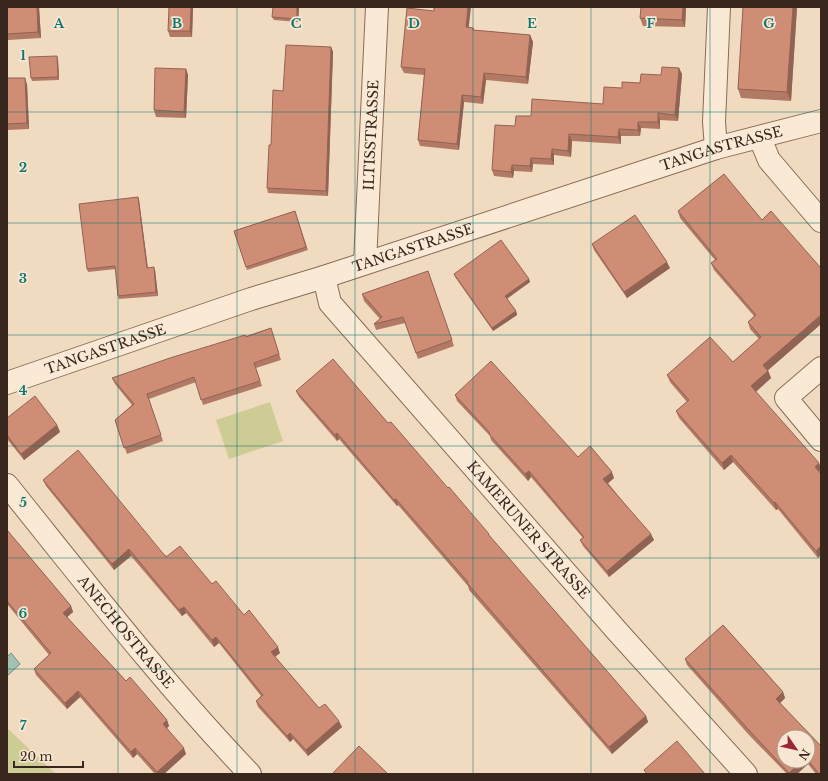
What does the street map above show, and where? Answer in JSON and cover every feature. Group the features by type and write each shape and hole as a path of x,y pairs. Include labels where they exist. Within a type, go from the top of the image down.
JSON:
{"street":[{"name":"ILTISSTRASSE","path":"366,263 377,7"},
{"path":"716,148 714,122 719,7"},
{"name":"TANGASTRASSE","path":"7,383 251,299 324,277 716,148 760,138 821,121"},
{"path":"760,138 769,160 821,221"},
{"name":"KAMERUNER STRASSE","path":"324,277 330,303 617,631 746,774"},
{"path":"821,368 786,398 821,440"},
{"name":"ANECHOSTRASSE","path":"7,485 115,619 219,742 250,774"}],"shaded area":[{"path":"270,402 283,441 229,459 216,420"},
{"path":"11,653 20,664 7,676 7,657"},
{"path":"7,728 56,774 7,774"}],"building":[{"path":"7,7 37,7 38,32 7,34"},
{"path":"169,7 191,7 190,31 168,31"},
{"path":"273,7 297,7 297,19 272,17"},
{"path":"434,7 468,7 466,27 473,28 473,30 530,35 526,77 484,73 481,97 462,95 457,144 418,140 425,69 401,67 407,8 434,11"},
{"path":"641,7 683,7 682,20 640,18"},
{"path":"743,7 793,7 787,92 738,89"},
{"path":"286,45 331,47 326,191 267,188 269,145 271,145 273,90 283,91"},
{"path":"57,56 58,77 31,78 29,57"},
{"path":"662,67 679,68 675,115 658,113 658,122 638,122 638,130 619,129 618,137 569,134 568,151 552,149 551,159 531,158 530,166 512,165 511,172 492,170 495,125 515,126 516,116 531,116 532,99 603,104 604,87 622,88 622,82 640,83 641,74 661,75"},
{"path":"155,68 186,69 184,112 154,110"},
{"path":"7,78 25,78 27,123 7,124"},
{"path":"724,174 762,220 771,211 820,267 821,265 821,315 763,365 768,371 751,386 819,463 815,467 821,474 821,546 816,551 775,502 774,503 731,455 722,463 676,411 689,400 667,375 710,337 733,362 761,337 748,322 756,315 711,263 717,259 678,211"},
{"path":"138,197 147,268 154,267 156,292 118,296 115,266 87,269 79,204"},
{"path":"295,211 306,247 246,267 234,231"},
{"path":"635,215 667,262 624,292 592,244"},
{"path":"501,240 529,279 505,296 516,311 492,328 454,274"},
{"path":"428,271 452,340 416,353 403,317 374,324 382,317 362,294"},
{"path":"271,328 279,354 254,363 260,381 201,400 194,377 147,394 161,435 124,448 115,420 134,404 112,378 170,358 245,335 246,337"},
{"path":"333,359 388,423 391,422 448,488 449,487 646,716 609,747 396,499 394,500 337,433 335,435 296,391"},
{"path":"491,361 578,457 590,446 612,472 603,479 651,534 607,571 580,540 584,537 529,471 525,474 455,395"},
{"path":"35,396 57,425 21,454 7,435 7,418"},
{"path":"78,450 166,557 180,546 212,584 216,581 244,615 249,610 278,647 271,652 319,708 325,704 339,721 306,750 290,733 287,736 256,701 263,695 216,637 212,640 184,607 179,610 129,549 112,564 43,480"},
{"path":"7,530 71,606 63,613 126,681 130,677 167,720 163,724 184,748 157,772 135,748 131,752 78,691 65,703 34,669 51,653 7,601"},
{"path":"723,625 783,692 776,699 805,729 776,729 776,759 685,659"},
{"path":"677,741 705,774 647,774 644,770"},
{"path":"816,741 821,746 821,774 819,774 815,769"},
{"path":"359,746 388,774 332,774"},
{"path":"785,769 793,769 789,773"}]}
